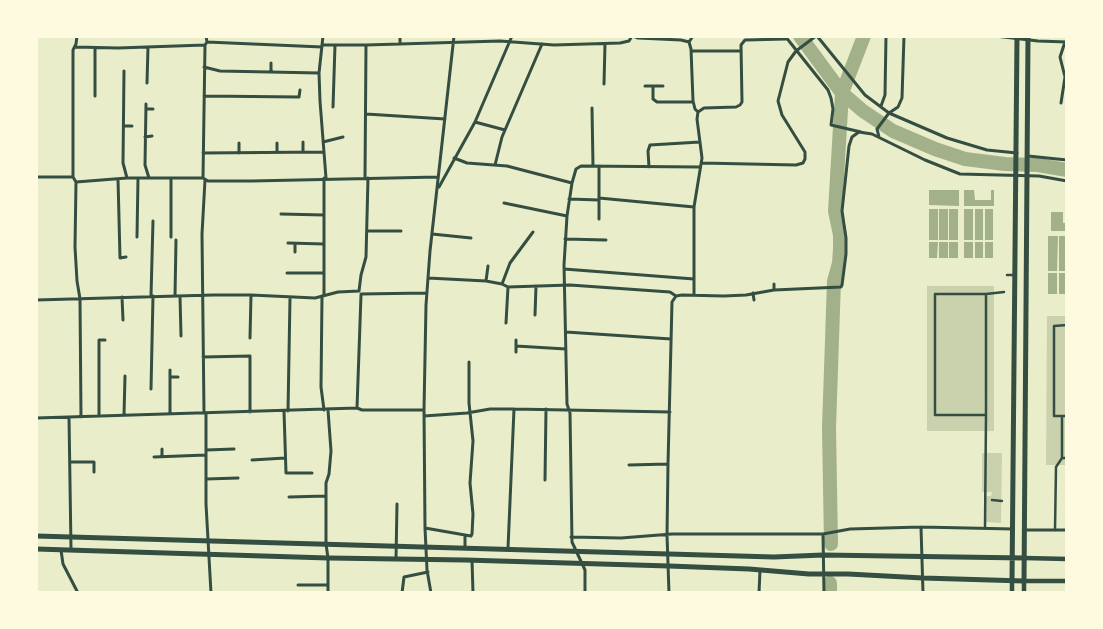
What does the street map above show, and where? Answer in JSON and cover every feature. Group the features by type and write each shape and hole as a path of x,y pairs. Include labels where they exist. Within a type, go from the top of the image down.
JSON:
{"main road":[{"path":"1012,581 1017,38"},
{"path":"36,548 396,560 472,560 669,566 1024,581 1028,38"},
{"path":"36,536 774,557 823,555 1024,558"}],"street":[{"path":"77,36 73,50 73,178 76,182 75,247 80,299 81,417"},
{"path":"206,36 202,234 203,357 207,541 211,593"},
{"path":"323,36 319,73 325,178 321,387 324,410"},
{"path":"400,36 400,44"},
{"path":"430,593 425,528 424,410 426,293 454,36"},
{"path":"437,190 474,122 512,36"},
{"path":"75,47 148,47 206,43 322,46 454,42 605,44 627,42 632,36 688,42"},
{"path":"688,42 693,36"},
{"path":"881,106 885,94 886,36"},
{"path":"880,137 877,130 889,113 898,107 902,98 904,36"},
{"path":"995,36 1066,42 1060,57 1064,77 1061,103"},
{"path":"585,593 585,570 572,546 571,537 570,414 567,404 564,286 568,199 578,167 796,165 803,163 805,152 782,115 778,100 788,62 798,50 815,37 849,74 865,95 889,113 947,138 987,150 1016,155"},
{"path":"698,112 704,108 736,107 742,102 742,40 786,38 798,50 828,90 832,98 832,125 880,137 925,160 960,174 1016,173 1067,181"},
{"path":"688,42 691,51 693,102 698,112 701,165 694,207 694,295"},
{"path":"357,408 361,275 366,257 367,231 366,44"},
{"path":"495,165 505,130 542,44"},
{"path":"604,84 605,44"},
{"path":"333,107 335,45"},
{"path":"146,83 148,47"},
{"path":"95,48 95,96"},
{"path":"691,51 741,51"},
{"path":"271,63 271,72"},
{"path":"239,65 239,71"},
{"path":"302,65 302,72"},
{"path":"204,67 213,70 319,73"},
{"path":"124,71 124,163 127,178"},
{"path":"124,77 131,77"},
{"path":"646,86 663,86"},
{"path":"653,86 653,99 657,102 693,102"},
{"path":"237,90 237,97"},
{"path":"267,90 267,97"},
{"path":"204,96 300,97 300,90"},
{"path":"149,178 145,165 146,107 153,109"},
{"path":"592,108 593,166"},
{"path":"366,114 445,119"},
{"path":"474,122 505,130"},
{"path":"124,126 132,126"},
{"path":"428,278 486,282 502,284 508,287 564,286 670,292 676,296 724,296 754,294 774,290 839,287 842,285 846,254 842,211 849,146 852,137 862,132"},
{"path":"145,136 152,136"},
{"path":"323,142 343,137"},
{"path":"303,142 303,152"},
{"path":"649,167 648,151 650,145 700,142"},
{"path":"239,143 239,153"},
{"path":"277,143 277,152"},
{"path":"203,153 324,152"},
{"path":"1026,157 1067,160"},
{"path":"454,158 467,163 507,166 572,183"},
{"path":"599,166 599,219"},
{"path":"36,177 73,178"},
{"path":"76,182 127,178 252,181 438,177"},
{"path":"137,237 138,178"},
{"path":"170,238 171,178"},
{"path":"118,179 120,258 126,257"},
{"path":"568,199 599,199 694,207"},
{"path":"504,203 566,216"},
{"path":"281,214 324,214"},
{"path":"151,389 154,221"},
{"path":"153,229 160,229"},
{"path":"367,231 401,231"},
{"path":"502,284 510,263 533,232"},
{"path":"432,234 471,238"},
{"path":"565,239 606,240"},
{"path":"175,296 176,240"},
{"path":"288,244 324,244"},
{"path":"295,244 295,252"},
{"path":"152,254 159,254"},
{"path":"486,282 488,266"},
{"path":"564,270 694,279"},
{"path":"288,273 324,273"},
{"path":"1007,275 1016,274"},
{"path":"774,284 774,290"},
{"path":"535,315 536,286"},
{"path":"506,323 508,287"},
{"path":"839,287 841,294"},
{"path":"36,300 251,295 316,298 338,292 426,293"},
{"path":"986,415 935,415 936,294 1004,292"},
{"path":"754,294 754,300"},
{"path":"985,528 986,294"},
{"path":"250,338 251,295"},
{"path":"180,296 181,336"},
{"path":"669,593 667,535 668,464 672,302 676,296"},
{"path":"122,297 123,320"},
{"path":"290,298 286,473 312,473"},
{"path":"1067,325 1054,326 1054,416 1067,416"},
{"path":"566,332 671,339"},
{"path":"99,416 98,340 105,340"},
{"path":"516,340 516,352"},
{"path":"516,346 566,349"},
{"path":"203,357 250,356 250,412"},
{"path":"425,528 471,536 473,514 470,494 473,441 469,362"},
{"path":"170,370 170,414"},
{"path":"124,376 124,415"},
{"path":"170,378 178,377"},
{"path":"98,378 105,378"},
{"path":"36,418 357,408 362,410 424,410"},
{"path":"424,416 471,413 490,409 670,412"},
{"path":"508,548 514,409"},
{"path":"545,480 546,409"},
{"path":"328,410 331,451 329,474 326,483 328,593"},
{"path":"1055,530 1056,466 1062,458 1062,416"},
{"path":"68,417 70,549"},
{"path":"162,449 162,456"},
{"path":"206,450 234,449"},
{"path":"154,457 206,455"},
{"path":"252,460 285,458"},
{"path":"1062,458 1067,458"},
{"path":"70,462 94,462 94,472"},
{"path":"629,465 668,464"},
{"path":"206,479 238,478"},
{"path":"289,497 326,496"},
{"path":"992,500 1002,501"},
{"path":"396,504 396,560"},
{"path":"921,528 923,593"},
{"path":"571,537 621,538 667,535 823,534 850,529 1013,529"},
{"path":"1025,530 1067,530"},
{"path":"823,534 824,593"},
{"path":"465,536 466,547"},
{"path":"61,549 63,564 78,593"},
{"path":"1024,558 1067,559"},
{"path":"472,560 473,593"},
{"path":"759,593 760,570"},
{"path":"402,593 404,577 428,572"},
{"path":"1012,581 1012,593"},
{"path":"1024,593 1024,581 1067,581"},
{"path":"298,585 328,585"}],"shaded area":[{"path":"929,190 959,190 959,206 929,205"},
{"path":"964,190 974,190 975,200 991,200 991,190 994,190 994,206 964,206"},
{"path":"929,209 938,209 938,240 929,240"},
{"path":"939,209 948,209 948,240 939,240"},
{"path":"949,209 958,209 958,240 949,240"},
{"path":"964,209 973,209 973,240 964,240"},
{"path":"975,209 983,209 983,240 975,240"},
{"path":"985,209 993,209 993,240 985,240"},
{"path":"1051,212 1063,212 1063,223 1067,223 1067,231 1051,231"},
{"path":"1048,236 1058,236 1057,271 1048,271"},
{"path":"1059,236 1067,236 1067,271 1059,271"},
{"path":"929,242 938,242 937,258 929,258"},
{"path":"939,242 948,242 948,258 939,258"},
{"path":"949,242 958,242 958,258 949,258"},
{"path":"964,242 973,242 973,258 964,258"},
{"path":"975,242 983,242 983,258 975,258"},
{"path":"985,242 993,242 993,258 985,258"},
{"path":"1048,273 1057,273 1057,294 1048,294"},
{"path":"1059,273 1067,273 1067,294 1059,294"},
{"path":"927,286 994,286 994,431 927,431"},
{"path":"1047,316 1067,316 1067,465 1046,465"},
{"path":"982,453 1002,453 1001,523 986,522 986,496 991,496 992,492 982,492"}],"waterway":[{"path":"800,36 842,93 863,111 893,131 935,149 965,159 1005,164 1038,165 1067,170"},
{"path":"831,544 829,428 834,281 839,263 840,249 840,235 835,211 842,93 864,36"},
{"path":"830,583 830,593"}]}
